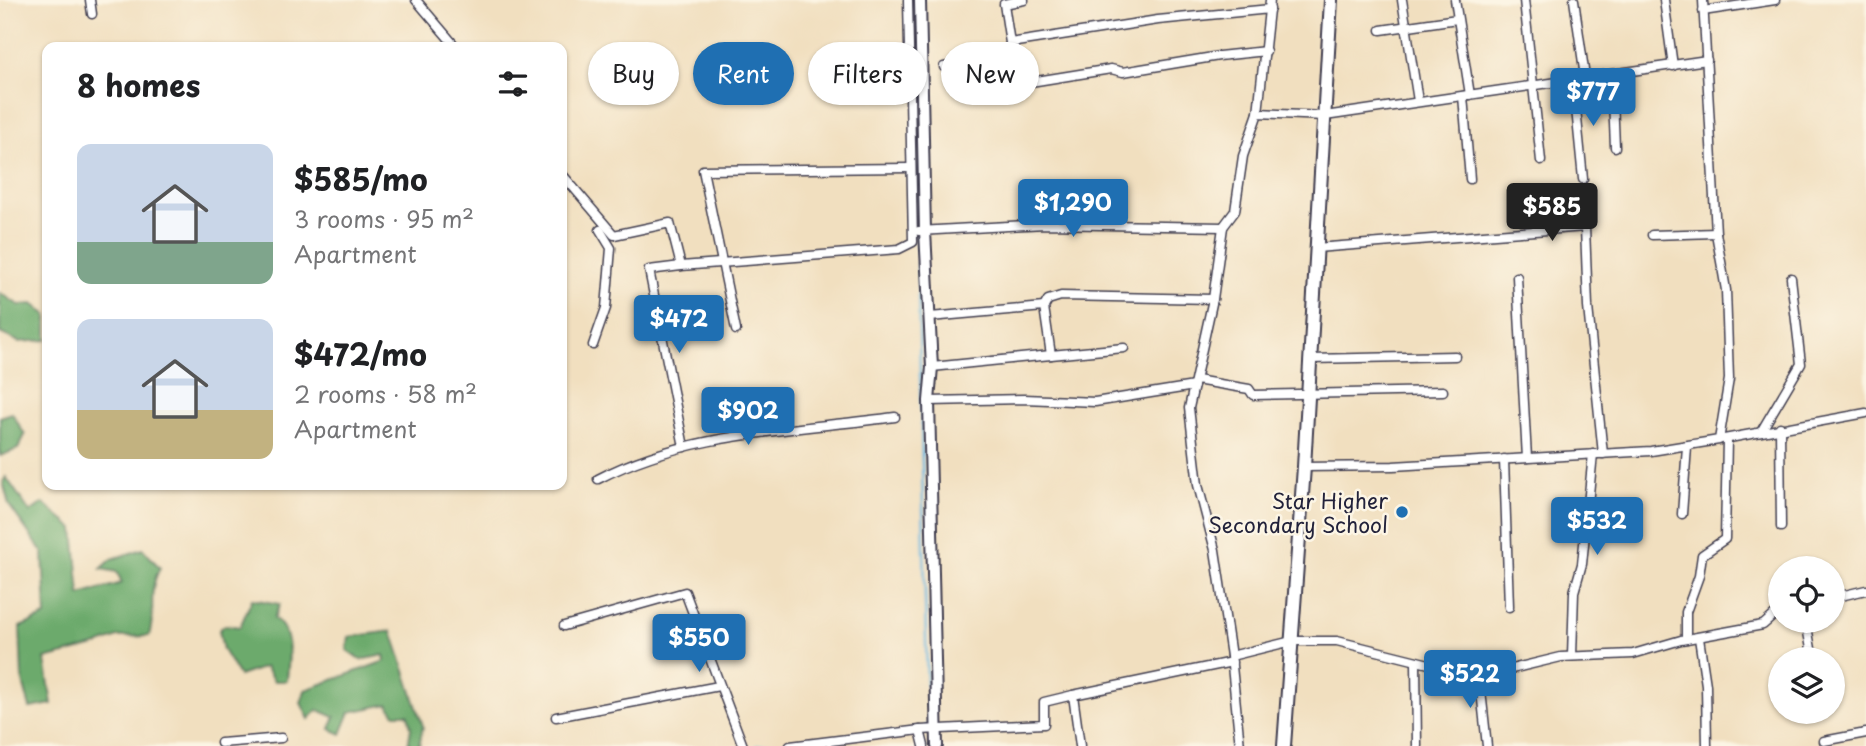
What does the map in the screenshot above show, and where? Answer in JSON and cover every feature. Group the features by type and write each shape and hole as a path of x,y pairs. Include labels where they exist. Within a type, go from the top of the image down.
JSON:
{"main road":[{"path":"1284,746 1304,467 1331,0"}],"street":[{"path":"90,0 92,14"},
{"path":"416,0 452,42"},
{"path":"908,0 911,168 930,317 932,367 929,401 939,729 937,746"},
{"path":"684,446 649,270 722,260 899,248 913,242 920,231 920,0"},
{"path":"1024,0 1004,4 1010,43 1270,4 1258,113 1243,156 1235,211 1223,227 1213,299 1189,408 1198,485 1215,550 1240,746"},
{"path":"1402,0 1418,101"},
{"path":"1455,0 1466,95 1470,179"},
{"path":"1524,0 1541,161"},
{"path":"1574,0 1585,77"},
{"path":"1664,0 1673,66"},
{"path":"1686,639 1686,612 1699,576 1702,555 1725,539 1723,439 1729,379 1726,290 1716,233 1703,0"},
{"path":"1703,11 1775,0"},
{"path":"1381,30 1457,19"},
{"path":"1039,80 1111,69 1123,72 1266,51"},
{"path":"1258,113 1325,116 1707,60"},
{"path":"1612,74 1615,147"},
{"path":"1573,79 1583,179"},
{"path":"736,330 703,170 911,168"},
{"path":"567,181 614,235 670,223 681,266"},
{"path":"920,231 1045,224 1223,227"},
{"path":"1316,248 1585,227 1588,307 1603,454"},
{"path":"593,345 606,308 611,248 600,230"},
{"path":"1652,235 1716,233"},
{"path":"1517,277 1527,458"},
{"path":"1762,430 1801,363 1791,278"},
{"path":"1051,355 1044,306 1048,300 1061,296 1213,299"},
{"path":"930,317 1044,306"},
{"path":"932,367 1124,348"},
{"path":"1310,359 1455,356"},
{"path":"929,401 1025,399 1095,402 1195,383 1249,389 1253,395 1307,396 1443,391"},
{"path":"1304,467 1393,466 1687,447 1762,430 1866,413"},
{"path":"598,479 626,464 684,446 741,433 895,417"},
{"path":"1780,427 1782,527"},
{"path":"1682,514 1687,447"},
{"path":"1572,656 1574,593 1582,564 1593,454"},
{"path":"1504,459 1509,607"},
{"path":"1845,595 1866,590"},
{"path":"564,626 685,592 743,746"},
{"path":"790,746 920,730 1044,724 1044,702 1231,659 1292,641 1337,641 1416,661 1479,672 1499,672 1572,656 1633,654 1686,639 1763,625 1768,621"},
{"path":"1699,638 1706,685 1707,746"},
{"path":"1416,661 1417,746"},
{"path":"1479,672 1487,746"},
{"path":"556,717 719,686"},
{"path":"1073,695 1080,746"},
{"path":"920,730 924,746"},
{"path":"1824,741 1866,733"},
{"path":"221,743 245,744 281,738"}],"green space":[{"path":"0,293 19,305 33,304 42,311 42,340 19,342 0,333"},
{"path":"12,413 25,435 18,449 0,456 0,417"},
{"path":"6,477 30,512 43,503 74,529 80,595 122,583 117,572 101,569 112,559 143,549 160,568 152,594 149,636 118,637 45,659 52,704 30,708 22,678 20,627 46,616 43,553 9,505 3,482"},
{"path":"252,599 280,604 274,618 281,624 288,639 287,681 274,681 265,667 239,676 223,650 219,630 225,625 240,627"},
{"path":"392,631 423,726 419,746 408,746 411,728 408,714 395,714 388,704 350,712 341,734 330,729 335,717 318,710 309,719 301,703 305,690 385,661 384,655 361,660 347,650 349,637"}],"waterway":[{"path":"916,192 927,685 931,725 925,726"},
{"path":"757,746 788,743"}],"place":[{"name":"Star Higher Secondary School","path":"1402,512"}]}
